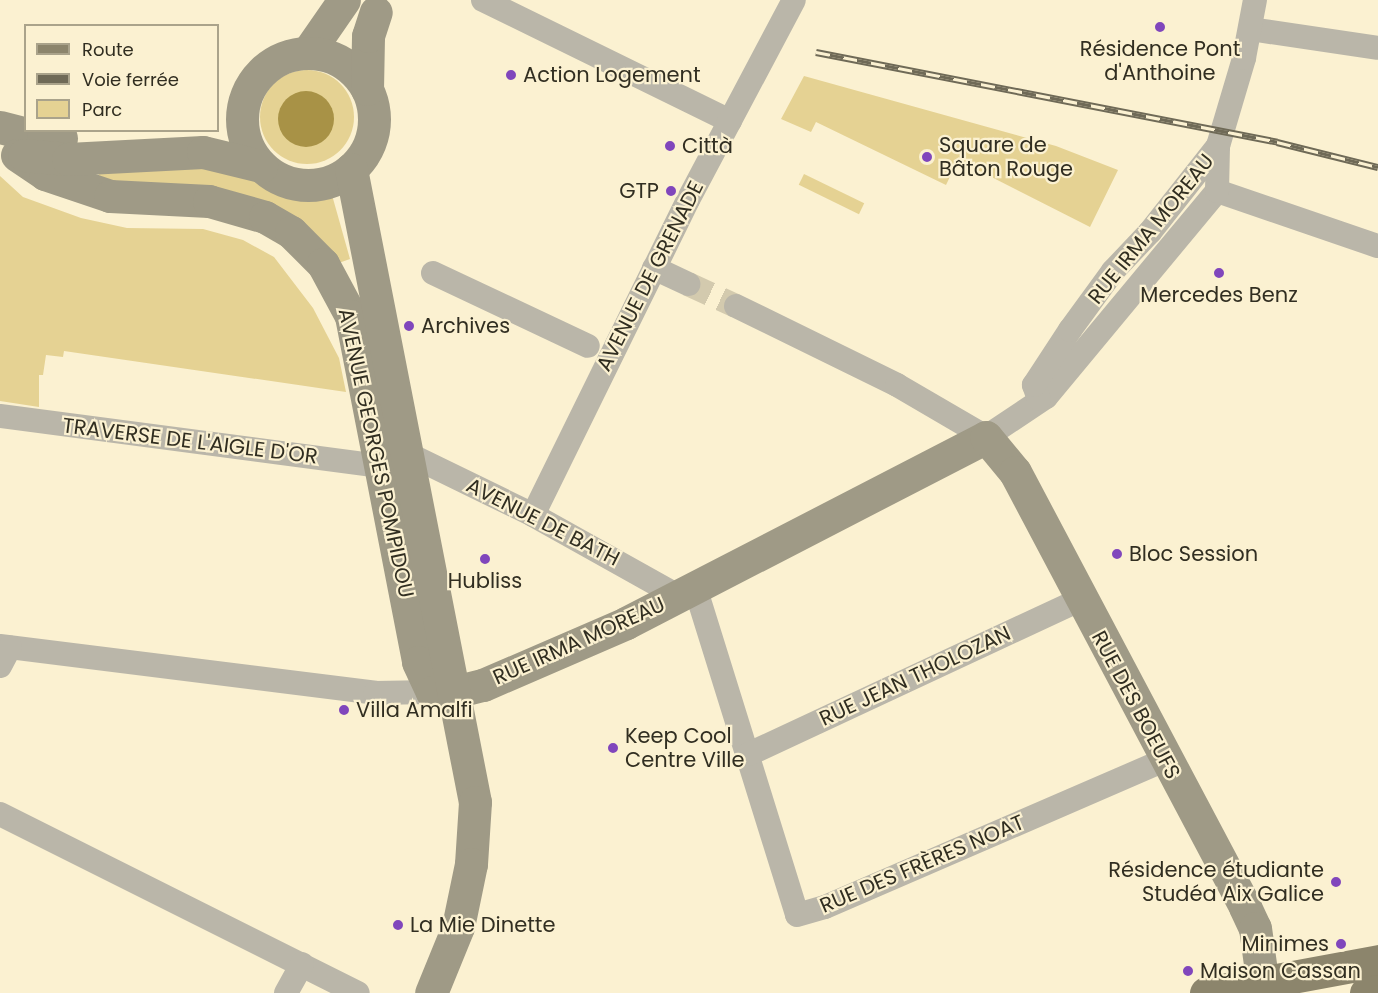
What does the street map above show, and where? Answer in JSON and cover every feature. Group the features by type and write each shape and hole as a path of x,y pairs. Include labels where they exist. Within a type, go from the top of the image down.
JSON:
{"main road":[{"path":"308,52 344,0"},
{"path":"367,89 368,36 376,12"},
{"path":"219,111 247,91 272,62 308,52 332,57 352,70 367,89 373,105 371,140 351,169 329,182 305,185 281,179 261,166 248,149 242,131 247,91"},
{"path":"0,127 43,138 98,138 155,132"},
{"path":"9,151 68,159 202,152 261,166"},
{"name":"AVENUE GEORGES POMPIDOU","path":"9,151 45,174 76,187 110,196 228,206 265,217 299,239 323,264 351,316 393,460"},
{"name":"AVENUE GEORGES POMPIDOU","path":"351,169 393,460 443,692 475,802 471,864 458,927 431,993"},
{"name":"RUE IRMA MOREAU","path":"443,692 483,685 545,659 686,591 986,437"},
{"name":"RUE DES BOEUFS","path":"986,437 1016,472 1165,760 1253,923 1263,988"},
{"path":"1206,993 1263,988 1378,961"},
{"path":"1366,993 1378,991"}],"street":[{"path":"483,0 730,121"},
{"name":"AVENUE DE GRENADE","path":"533,515 654,268 794,0"},
{"path":"1218,146 1250,29 1255,0"},
{"path":"1250,29 1378,48"},
{"name":"RUE IRMA MOREAU","path":"986,437 1039,399 1046,398 1217,191 1218,146"},
{"name":"RUE IRMA MOREAU","path":"1039,399 1034,385 1070,330 1113,271 1150,232 1218,146"},
{"path":"1217,191 1378,246"},
{"path":"654,268 688,284"},
{"path":"433,273 588,346"},
{"path":"736,306 897,385 986,437"},
{"name":"TRAVERSE DE L'AIGLE D'OR","path":"0,416 393,460"},
{"name":"AVENUE DE BATH","path":"393,460 533,515 686,591"},
{"name":"RUE DES FRÈRES NOAT","path":"686,591 749,754 797,915 825,907 1165,760"},
{"name":"RUE JEAN THOLOZAN","path":"749,754 1081,599"},
{"name":"RUE IRMA MOREAU","path":"3,653 375,693 443,692"},
{"path":"0,814 358,993"},
{"path":"286,993 302,964"}],"green space":[{"path":"307,70 325,73 340,84 351,99 354,117 351,135 340,150 325,161 307,164 289,161 274,150 263,135 260,117 263,99 274,84 289,73"},
{"path":"804,76 1056,146 1118,170 1090,227 958,160 946,185 816,122 811,132 781,119"},
{"path":"225,164 288,196 309,199 332,195 350,259 333,265 316,245 98,185 99,169"},
{"path":"804,174 864,203 859,214 799,185"},
{"path":"0,176 23,197 81,218 127,228 203,229 243,240 274,257 313,308 339,358 346,392 64,351 63,357 46,355 43,375 39,375 39,407 0,401"}],"shaded area":[{"path":"306,91 321,96 329,104 334,119 329,134 321,142 306,147 291,142 283,134 278,119 283,104 291,96"}],"tunnel":[{"path":"688,284 736,306"}],"railway":[{"path":"816,52 1277,142 1378,167"}],"place":[{"name":"Résidence Pont d'Anthoine","path":"1160,27"},
{"name":"Action Logement","path":"511,75"},
{"name":"Città","path":"670,146"},
{"name":"Square de Bâton Rouge","path":"927,157"},
{"name":"GTP","path":"671,191"},
{"name":"Mercedes Benz","path":"1219,273"},
{"name":"Archives","path":"409,326"},
{"name":"Bloc Session","path":"1117,554"},
{"name":"Hubliss","path":"485,559"},
{"name":"Villa Amalfi","path":"344,710"},
{"name":"Keep Cool Centre Ville","path":"613,748"},
{"name":"Résidence étudiante Studéa Aix Galice","path":"1336,882"},
{"name":"La Mie Dinette","path":"398,925"},
{"name":"Minimes","path":"1341,944"},
{"name":"Maison Cassan","path":"1188,971"}]}
